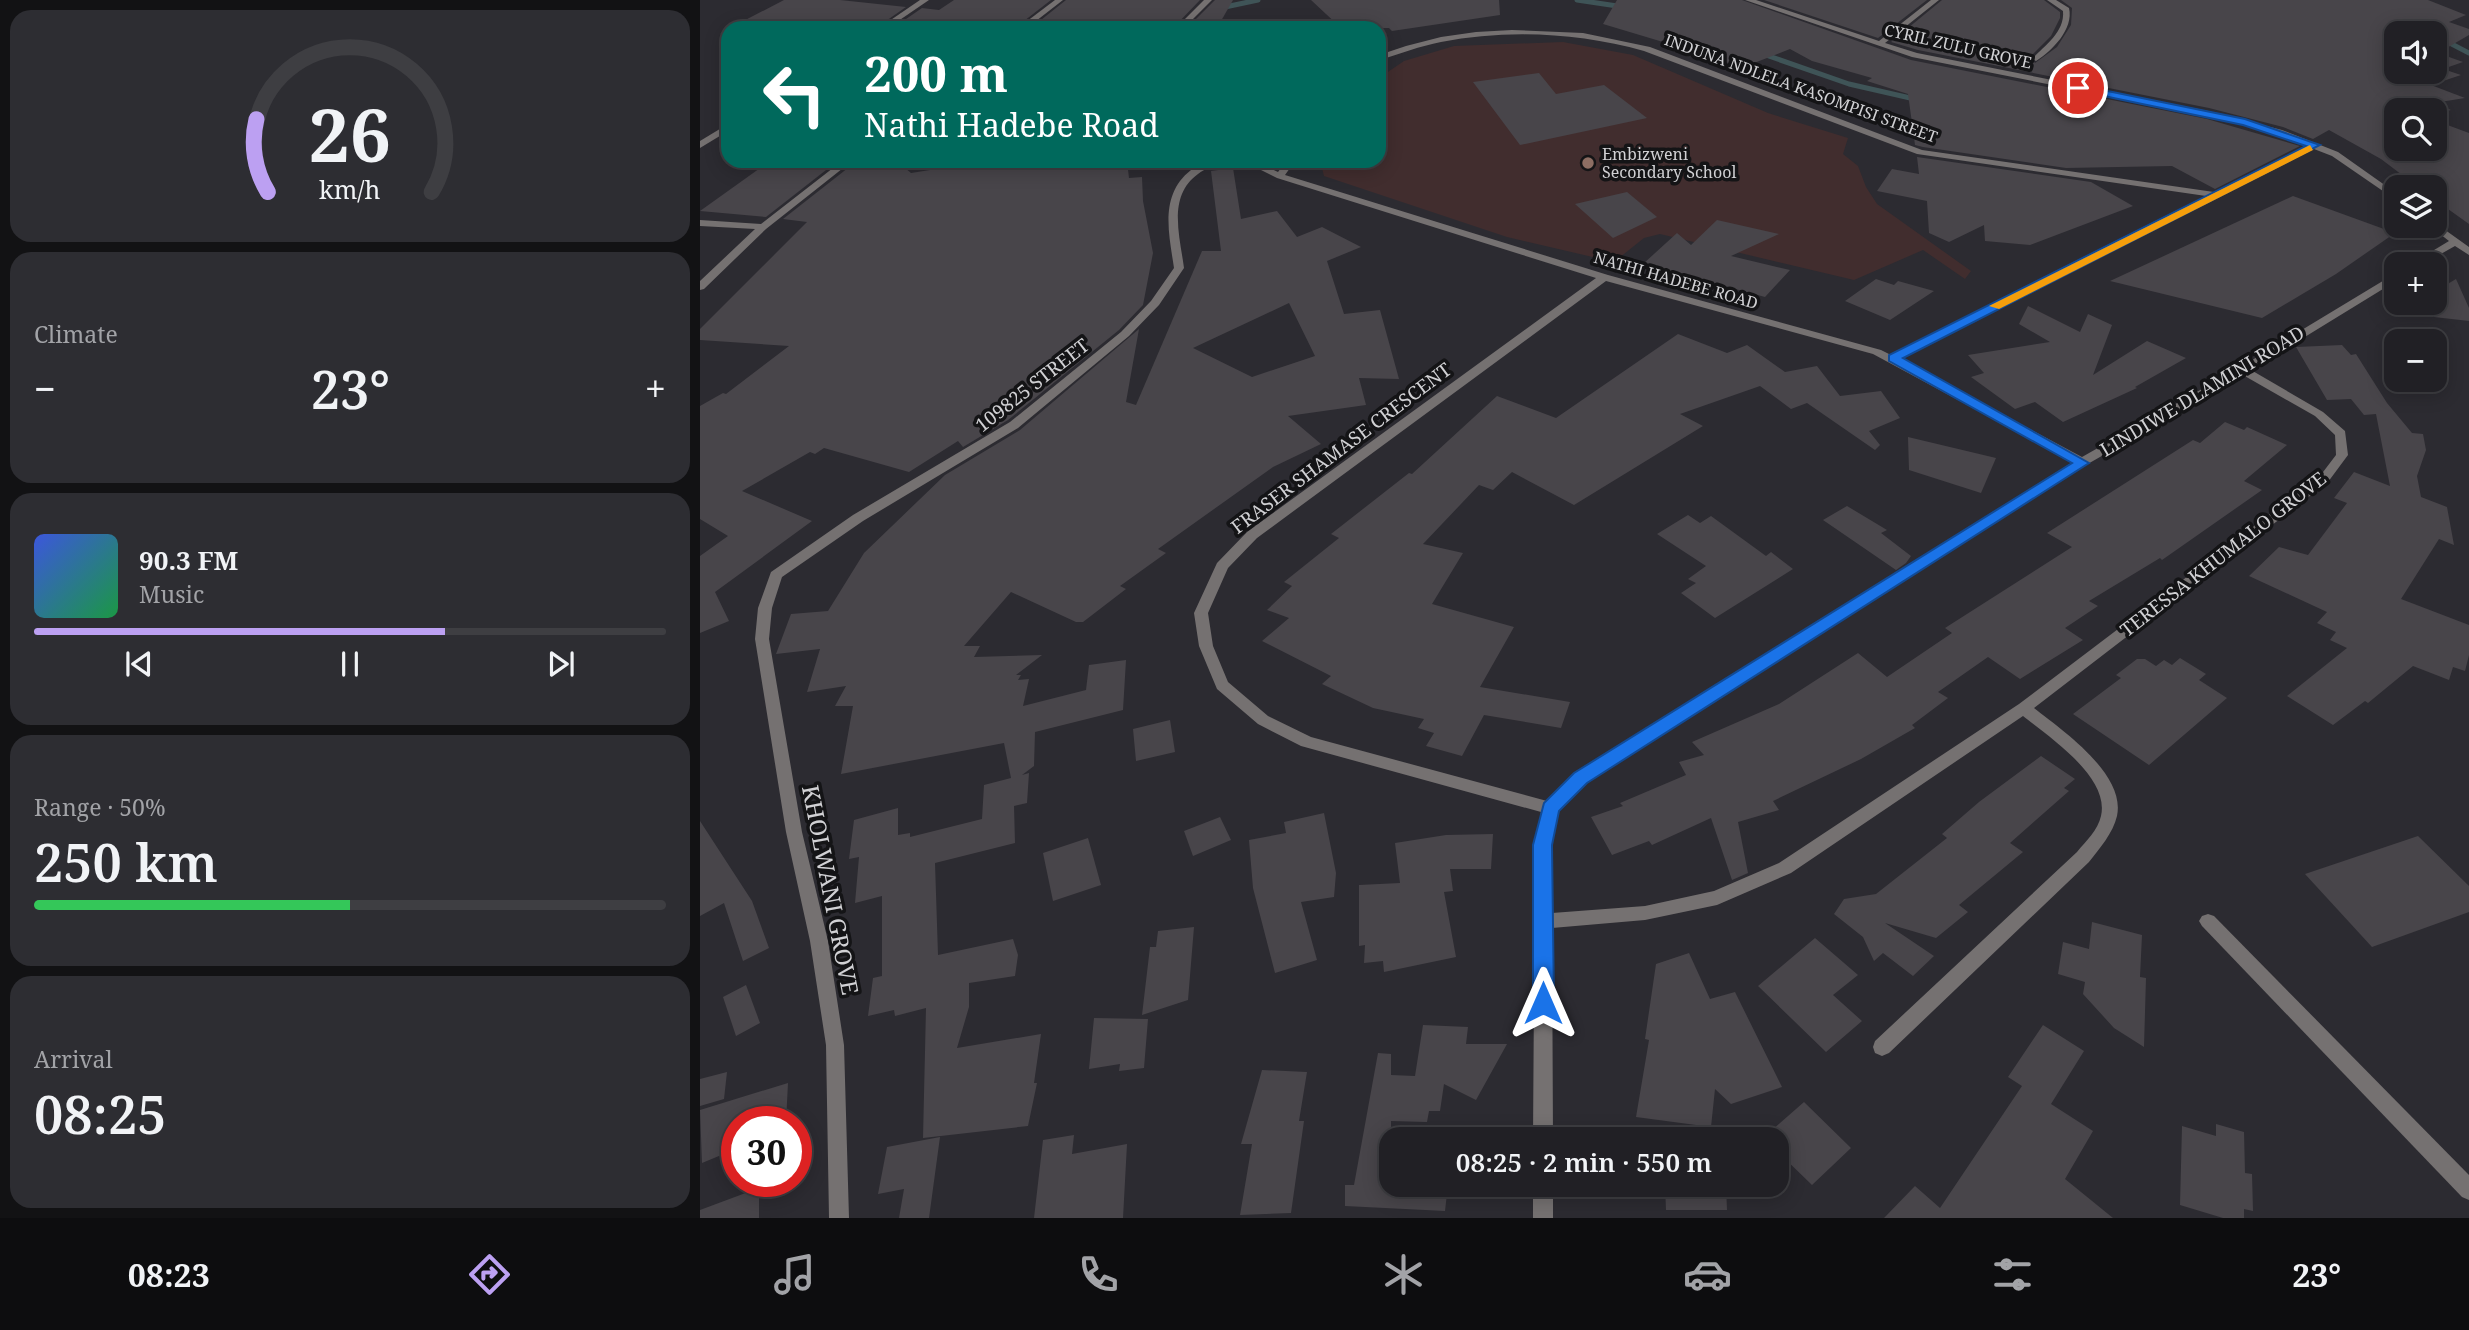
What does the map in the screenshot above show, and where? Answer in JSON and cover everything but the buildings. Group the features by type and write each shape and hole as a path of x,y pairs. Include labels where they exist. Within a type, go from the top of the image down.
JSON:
{"street":[{"path":"894,21 925,0"},
{"path":"1032,21 1059,0"},
{"path":"1187,21 1208,0"},
{"name":"CYRIL ZULU GROVE","path":"1749,0 1879,44 1937,60 2245,122 2315,145 2358,169 2384,188"},
{"path":"1768,7 1777,0"},
{"path":"1879,44 1934,0"},
{"path":"2036,59 2068,20 2066,10 2051,0"},
{"name":"INDUNA NDLELA KASOMPISI STREET","path":"1386,56 1418,45 1469,36 1552,34 1612,39 1647,49 1920,152 2215,195"},
{"path":"700,145 721,132"},
{"path":"1893,358 2315,145"},
{"path":"700,287 763,227 839,168"},
{"name":"109825 STREET","path":"776,575 858,518 1014,425 1125,334 1170,285 1179,268 1172,217 1177,192 1194,172 1203,168"},
{"name":"NATHI HADEBE ROAD","path":"1262,168 1280,176 1604,277 1893,358 2082,463"},
{"path":"1280,176 1286,168"},
{"path":"700,223 763,227"},
{"path":"2447,234 2469,252"},
{"path":"2437,252 2456,241"},
{"name":"FRASER SHAMASE CRESCENT","path":"1550,808 1306,741 1263,720 1223,685 1206,646 1201,613 1222,566 1252,535 1604,277"},
{"name":"LINDIWE DLAMINI ROAD","path":"1550,808 1581,778 1638,739 2082,463 2243,370 2384,283"},
{"name":"TERESSA KHUMALO GROVE","path":"1544,921 1657,910 1717,898 1785,868 2024,708 2324,479 2342,455 2341,434 2319,414 2243,370"},
{"name":"KHOLWANI GROVE","path":"776,575 765,608 762,639 794,832 819,941 835,1045 839,1218"},
{"path":"1882,1047 2083,857 2102,834 2110,805 2100,779 2082,758 2024,708"},
{"path":"1543,1127 1543,845 1550,808"},
{"path":"2208,921 2469,1190"},
{"path":"1543,1197 1543,1218"}],"shaded area":[{"name":"Embizweni Secondary School","path":"1563,42 1633,55 1768,113 1848,138 1843,154 1858,166 1866,187 1877,204 1971,271 1965,279 1923,250 1854,280 1660,234 1644,238 1614,262 1507,237 1324,176 1322,168 1386,168 1386,73 1404,61 1454,46"}],"waterway":[{"path":"1225,7 1258,0"},
{"path":"1577,0 1624,7"},
{"path":"2447,42 2469,53"},
{"path":"1760,53 1849,84 1919,100"}],"slow traffic":[{"path":"1995,306 2310,148"}],"place":[{"name":"Embizweni Secondary School","path":"1588,163"}],"route":[{"path":"1543,1003 1543,845 1550,808 1581,778 1638,739 2082,463 1893,358 2315,145 2245,122 2078,88"}]}
